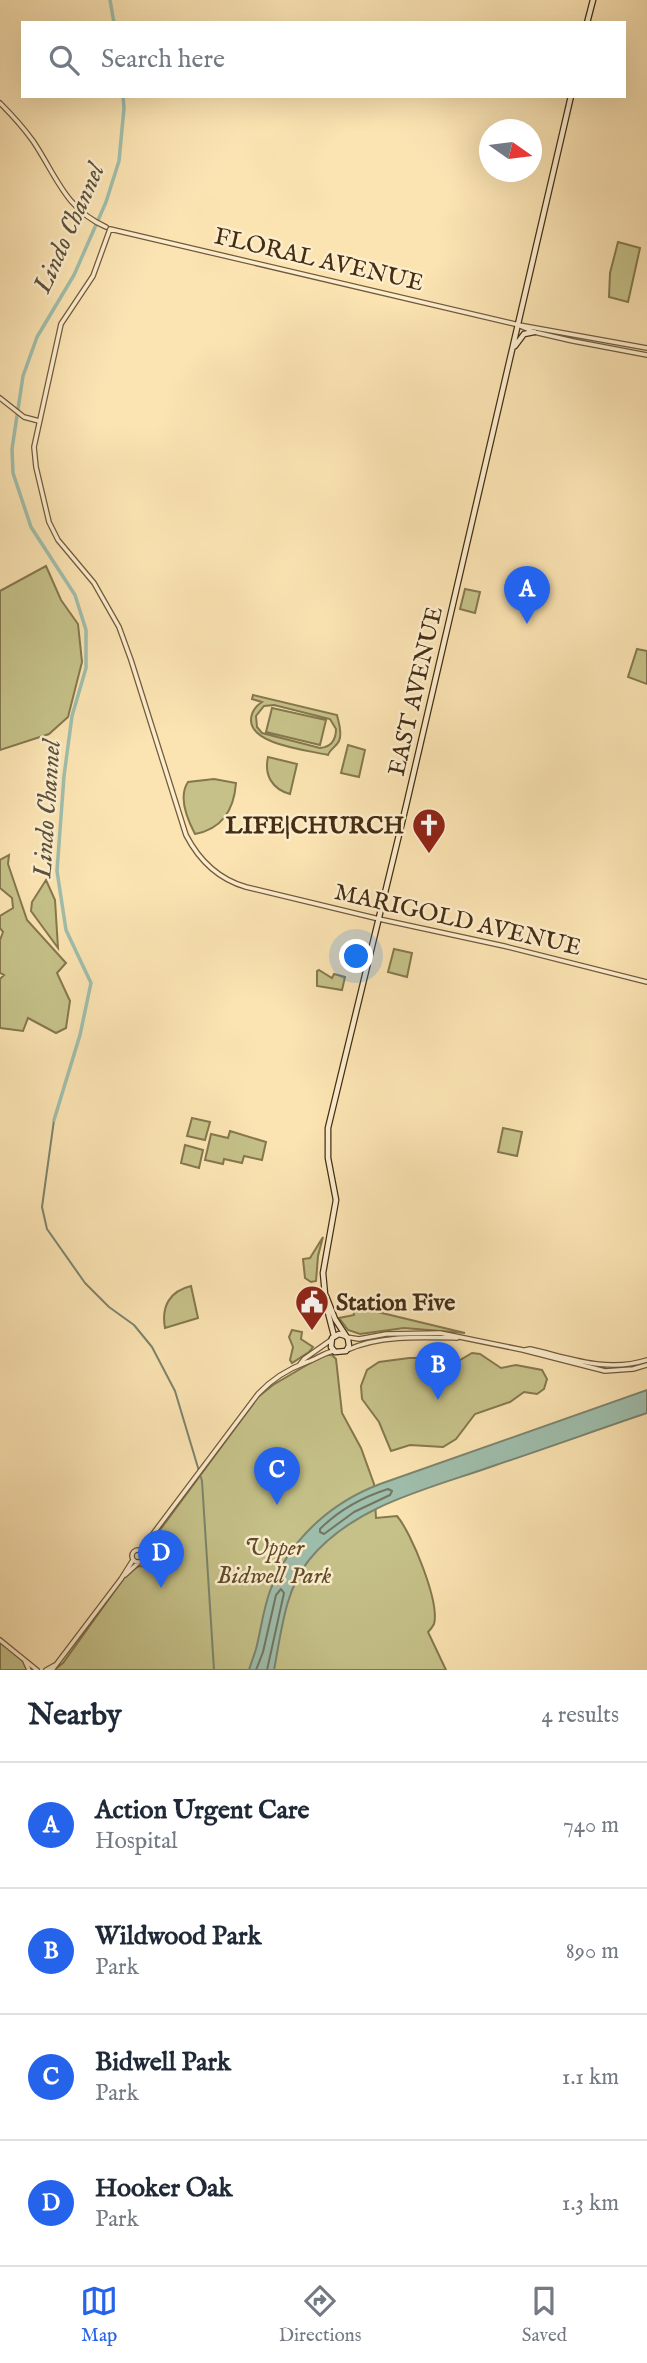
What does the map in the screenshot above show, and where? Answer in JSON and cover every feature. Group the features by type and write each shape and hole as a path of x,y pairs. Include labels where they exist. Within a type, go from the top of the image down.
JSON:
{"main road":[{"path":"588,21 593,0"},
{"name":"EAST AVENUE","path":"332,1338 326,1305 324,1265 336,1200 327,1149 328,1128 571,98"},
{"path":"513,350 524,334 534,332"},
{"name":"EAST AVENUE","path":"326,1296 346,1336"},
{"path":"339,1334 346,1336 349,1346 346,1351 334,1351 331,1347 332,1338 339,1334"}],"street":[{"name":"FLORAL AVENUE","path":"0,103 33,141 72,205 108,228 519,325 647,348"},
{"path":"1,399 24,417 39,421 61,324 93,276 108,228"},
{"name":"FLORAL AVENUE","path":"519,325 534,332 647,355"},
{"name":"MARIGOLD AVENUE","path":"39,421 35,457 49,522 58,540 94,583 119,627 181,822 198,855 214,872 235,884 647,982"},
{"path":"346,1336 359,1339 386,1334 440,1333 605,1371 633,1369 647,1362"},
{"path":"300,1364 332,1338"},
{"path":"346,1351 380,1341 464,1338"},
{"path":"52,1670 121,1579 133,1560 133,1552 140,1551 157,1530 187,1486 258,1394 270,1382 300,1364 319,1354 334,1351"},
{"path":"121,1579 142,1560 157,1530"},
{"path":"140,1551 144,1555"},
{"path":"133,1560 138,1563"},
{"path":"0,1640 37,1670"},
{"path":"22,1656 29,1670"},
{"path":"46,1670 62,1659"}],"green space":[{"path":"618,242 640,248 628,302 609,297 610,273"},
{"path":"46,566 61,600 78,624 82,662 68,717 49,734 0,750 0,591"},
{"path":"465,589 480,592 475,613 460,609"},
{"path":"637,649 647,651 647,684 628,677"},
{"path":"253,695 337,715 339,741 328,755 270,741 253,728 252,714 262,702 252,699","holes":["274,705 330,719 336,729 335,736 330,744 320,748 262,733 257,727 256,716 264,706"]},
{"path":"272,708 326,720 320,745 266,732"},
{"path":"348,745 365,750 359,777 341,773"},
{"path":"268,757 297,764 290,794 278,789 268,775"},
{"path":"214,779 236,783 233,802 219,823 195,834 185,808 185,788 188,782"},
{"path":"9,855 8,864 27,920 66,963 57,973 70,1001 66,1028 56,1033 28,1018 23,1031 0,1028 0,979 4,975 0,973 0,940 3,932 0,928 0,916 13,908 12,898 0,888 0,860"},
{"path":"46,880 55,900 58,948 31,911 32,902"},
{"path":"394,949 412,953 407,977 388,972"},
{"path":"319,970 332,978 334,974 345,977 342,990 317,986"},
{"path":"192,1118 210,1122 205,1140 187,1136"},
{"path":"503,1128 522,1132 517,1156 498,1152"},
{"path":"230,1131 266,1142 262,1160 244,1156 242,1163 224,1159 223,1164 205,1160 211,1134 228,1138"},
{"path":"185,1145 203,1150 199,1168 181,1163"},
{"path":"323,1237 316,1281 311,1282 305,1278 303,1259 310,1258"},
{"path":"191,1286 198,1318 165,1328 164,1313 172,1296"},
{"path":"353,1306 465,1333 404,1328 360,1334 348,1330 339,1318 354,1315"},
{"path":"292,1330 302,1332 301,1339 313,1347 292,1363 290,1360 293,1347 289,1337"},
{"path":"472,1353 480,1354 501,1368 516,1365 542,1370 547,1379 544,1389 537,1394 524,1392 510,1402 475,1414 456,1439 443,1447 410,1445 391,1451 379,1422 362,1399 361,1386 367,1370 379,1362 409,1358 434,1358 455,1363"},
{"name":"Upper Bidwell Park","path":"324,1355 332,1355 336,1359 342,1413 361,1448 374,1484 376,1518 397,1516 410,1537 423,1568 435,1614 434,1624 428,1632 446,1670 54,1670 63,1663 129,1571 151,1564 148,1555 154,1538 258,1397"},
{"path":"0,1640 22,1656 32,1670 0,1670"}],"water":[{"path":"647,1390 647,1413 421,1490 371,1511 348,1525 327,1541 309,1560 294,1584 285,1612 274,1670 249,1670 268,1598 278,1573 300,1540 328,1513 380,1484"}],"waterway":[{"name":"Lindo Channel","path":"110,0 114,21"},
{"name":"Lindo Channel","path":"54,1120 80,1035 91,983 66,930 57,871 64,776 72,716 86,668 86,630 75,595 31,527 13,473 12,449 23,376 37,337 74,275 106,202 119,161 123,98"},
{"name":"Lindo Channel","path":"54,1120 42,1207 47,1229 85,1283 109,1307 134,1325 152,1347 175,1391 202,1481 214,1670"}],"place":[{"name":"Action Urgent Care","path":"527,624"},
{"name":"LIFE|CHURCH","path":"429,855"},
{"name":"Station Five","path":"312,1332"},
{"name":"Wildwood Park","path":"438,1400"},
{"name":"Bidwell Park","path":"277,1505"},
{"name":"Hooker Oak","path":"161,1588"}]}
